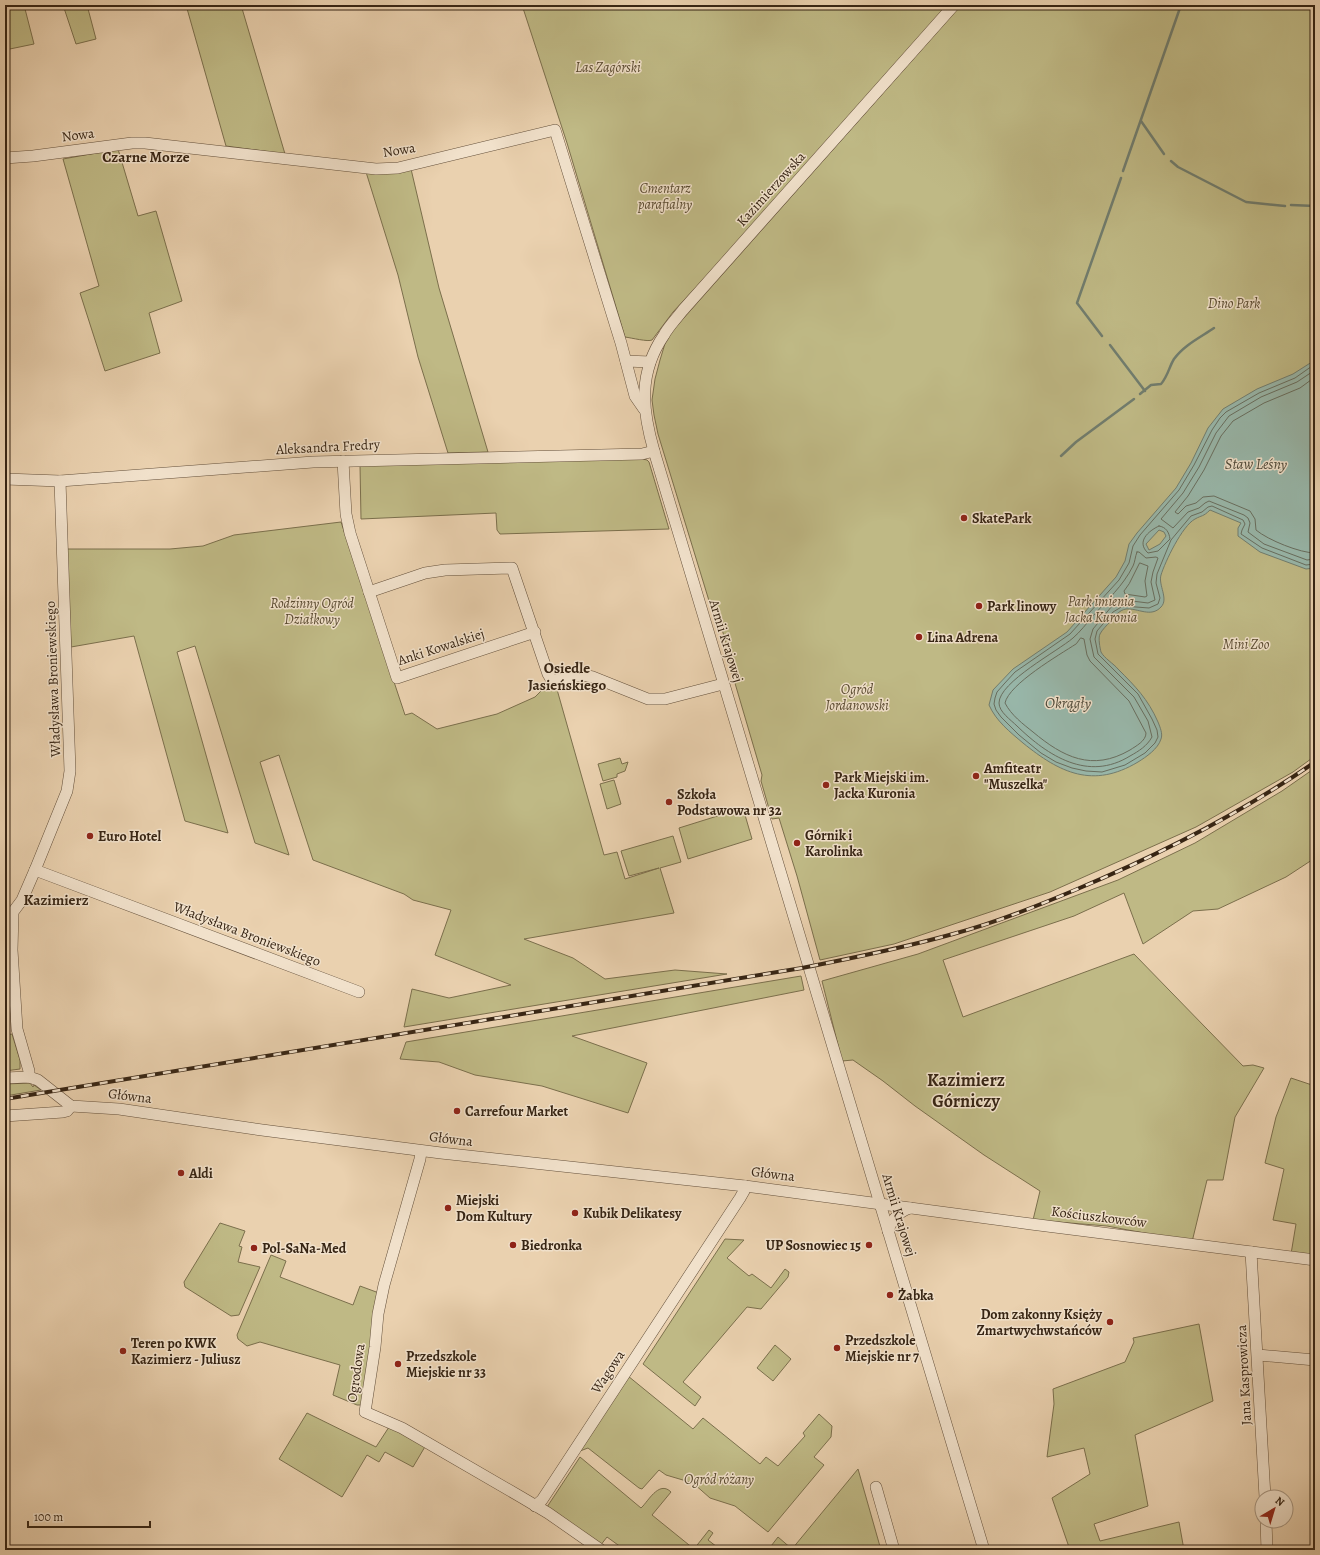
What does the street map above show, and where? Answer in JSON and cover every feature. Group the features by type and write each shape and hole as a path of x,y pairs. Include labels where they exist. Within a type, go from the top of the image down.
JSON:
{"street":[{"name":"Kazimierzowska","path":"644,409 645,382 650,362 663,335 683,310 954,5"},
{"name":"Nowa","path":"5,158 33,156 132,143 145,143 376,169 398,168 555,130 626,361 635,396 644,409"},
{"path":"626,361 650,362"},
{"name":"Armii Krajowej","path":"644,409 647,428 723,684 785,885 984,1550"},
{"name":"Aleksandra Fredry","path":"5,479 60,481 343,461 642,454 654,451"},
{"name":"Anki Kowalskiej","path":"343,461 346,514 350,533 397,678 535,632"},
{"name":"Władysława Broniewskiego","path":"29,1077 29,1071 17,1029 9,910 22,900 67,791 70,771 60,481"},
{"path":"369,592 425,574 446,570 512,568 548,674 551,678 555,680 582,674 594,677 648,699 657,700 723,684"},
{"name":"Władysława Broniewskiego","path":"35,870 359,992"},
{"path":"5,1078 29,1077 38,1080 71,1106 63,1112 5,1116"},
{"name":"Główna","path":"71,1106 119,1109 421,1151 745,1186 880,1204"},
{"name":"Ogrodowa","path":"421,1151 419,1165 384,1286 378,1314 375,1347 365,1412 402,1428 535,1506"},
{"name":"Wagowa","path":"535,1506 542,1500 634,1360 740,1198 745,1186"},
{"name":"Kościuszkowców","path":"880,1204 1315,1260"},
{"path":"888,1231 894,1218 903,1210 910,1208"},
{"name":"Jana Kasprowicza","path":"1252,1252 1265,1489"},
{"path":"1258,1355 1315,1360"},
{"path":"876,1487 894,1550"},
{"path":"535,1506 548,1513 601,1550"},
{"path":"1266,1529 1267,1550"}],"green space":[{"path":"5,5 24,5 34,44 5,50"},
{"path":"63,5 87,5 96,39 76,44"},
{"path":"186,5 241,5 285,154 226,146"},
{"path":"522,5 947,5 732,248 673,312 652,340 647,341 625,337 567,143"},
{"path":"961,5 1315,5 1315,756 1293,772 1196,827 1050,892 894,944 820,960 797,876 779,818 772,819 761,781 762,775 727,656 729,652 715,607 710,604 658,434 652,400 655,379 667,337"},
{"path":"118,149 138,216 156,211 182,301 149,313 160,353 105,371 80,293 99,286 63,159"},
{"path":"411,169 439,288 488,452 448,453 418,357 398,275 366,172"},
{"path":"639,458 649,462 669,529 500,534 497,530 496,513 361,519 360,465"},
{"name":"Rodzinny Ogród Działkowy","path":"341,522 405,715 412,713 437,729 497,714 535,697 548,684 556,686 604,855 617,852 625,879 659,868 629,876 621,851 673,836 681,862 660,868 674,913 524,939 573,958 605,979 675,970 727,974 404,1027 412,989 449,998 511,985 435,955 451,910 413,900 404,894 313,860 279,755 260,762 289,855 255,843 195,646 177,652 228,833 185,821 134,636 71,647 67,549 170,549 203,546 234,535"},
{"path":"620,758 622,764 628,762 625,771 617,774 617,777 603,781 598,764"},
{"path":"1315,768 1315,858 1286,877 1218,909 1193,911 1143,944 1124,893 1074,916 943,960 963,1017 1134,954 1243,1066 1253,1065 1264,1068 1235,1117 1223,1180 1207,1180 1192,1242 1107,1226 1033,1220 1040,1191 984,1155 853,1060 842,1061 822,981 918,954 1118,880 1195,843 1282,791"},
{"path":"614,780 621,804 607,809 600,784"},
{"path":"743,808 752,839 688,859 679,828"},
{"path":"801,976 804,990 572,1036 647,1063 628,1113 542,1086 475,1075 439,1062 400,1059 406,1042"},
{"path":"12,1034 20,1060 20,1069 5,1071 5,1035"},
{"path":"1291,1078 1315,1086 1315,1255 1291,1254 1296,1224 1273,1220 1284,1169 1265,1163 1276,1117"},
{"path":"30,1083 33,1087 34,1085 41,1090 5,1096 5,1084"},
{"path":"220,1223 245,1231 239,1246 242,1247 238,1262 260,1267 239,1315 231,1316 185,1287 184,1282"},
{"path":"725,1239 744,1240 727,1258 749,1276 752,1274 771,1288 785,1269 789,1272 788,1277 761,1309 747,1307 683,1382 701,1397 695,1406 643,1364"},
{"path":"271,1255 286,1261 280,1277 353,1305 360,1286 379,1293 363,1405 357,1405 333,1395 340,1365 260,1342 247,1346 238,1339 237,1335"},
{"path":"1199,1324 1213,1401 1135,1435 1148,1506 1094,1524 1100,1541 1179,1522 1184,1550 1070,1550 1052,1498 1090,1474 1084,1448 1047,1457 1054,1404 1053,1389 1125,1362 1134,1342 1133,1338"},
{"path":"775,1345 791,1359 773,1381 757,1368"},
{"name":"Ogród różany","path":"628,1376 693,1429 703,1418 760,1464 766,1457 778,1466 805,1436 803,1433 819,1414 832,1426 831,1437 814,1457 824,1465 768,1532 735,1506 710,1498 693,1483 666,1475 659,1470 642,1489 639,1488 588,1448 580,1451"},
{"path":"307,1413 376,1447 389,1427 426,1445 413,1467 385,1452 379,1462 367,1455 342,1497 279,1459"},
{"path":"580,1457 641,1508 659,1489 667,1489 671,1492 652,1515 694,1549 709,1530 713,1533 708,1540 721,1550 625,1550 607,1537 600,1546 547,1507"},
{"path":"858,1469 881,1550 768,1550 778,1537 792,1549"}],"water":[{"name":"Staw Leśny","path":"1315,360 1315,568 1306,569 1260,552 1238,536 1238,528 1241,523 1210,510 1204,515 1195,519 1180,536 1163,569 1160,579 1164,600 1161,607 1153,612 1144,612 1131,609 1123,610 1119,612 1103,629 1099,636 1102,654 1135,687 1154,714 1159,724 1162,737 1157,746 1145,758 1122,770 1106,775 1092,776 1078,774 1064,769 1037,754 1018,739 995,716 989,705 993,690 1013,669 1067,632 1116,577 1125,561 1129,544 1176,488 1191,463 1208,428 1223,409 1257,389 1293,374","holes":["1159,530 1164,532 1166,536 1160,544 1149,550 1146,544"]}],"waterway":[{"path":"1123,171 1181,5"},
{"path":"1141,121 1164,154"},
{"path":"1171,161 1178,167 1246,202 1285,206"},
{"path":"1102,336 1077,303 1121,178"},
{"path":"1291,205 1315,206"},
{"path":"1140,394 1151,385 1161,384 1178,354 1188,345 1214,328"},
{"path":"1110,345 1145,391"},
{"path":"1061,456 1076,442 1134,399"}],"railway":[{"path":"5,1099 802,968 878,952 969,930 1015,914 1075,890 1168,848 1258,799 1315,762"}],"place":[{"name":"SkatePark","path":"964,518"},
{"name":"Park linowy","path":"979,606"},
{"name":"Lina Adrena","path":"919,637"},
{"name":"Amfiteatr \"Muszelka\"","path":"976,776"},
{"name":"Park Miejski im. Jacka Kuronia","path":"826,785"},
{"name":"Szkoła Podstawowa nr 32","path":"669,802"},
{"name":"Euro Hotel","path":"90,836"},
{"name":"Górnik i Karolinka","path":"797,843"},
{"name":"Carrefour Market","path":"457,1111"},
{"name":"Aldi","path":"181,1173"},
{"name":"Miejski Dom Kultury","path":"448,1208"},
{"name":"Kubik Delikatesy","path":"575,1213"},
{"name":"Biedronka","path":"513,1245"},
{"name":"UP Sosnowiec 15","path":"869,1245"},
{"name":"Pol-SaNa-Med","path":"254,1248"},
{"name":"Żabka","path":"890,1295"},
{"name":"Dom zakonny Księży Zmartwychwstańców","path":"1110,1322"},
{"name":"Przedszkole Miejskie nr 7","path":"837,1348"},
{"name":"Teren po KWK Kazimierz - Juliusz","path":"123,1351"},
{"name":"Przedszkole Miejskie nr 33","path":"398,1364"}],"district":[{"name":"Czarne Morze","path":"146,157"},
{"name":"Osiedle Jasieńskiego","path":"567,676"},
{"name":"Kazimierz","path":"56,900"},
{"name":"Kazimierz Górniczy","path":"966,1090"}],"park label":[{"name":"Las Zagórski","path":"608,67"},
{"name":"Cmentarz parafialny","path":"665,196"},
{"name":"Dino Park","path":"1234,303"},
{"name":"Park imienia Jacka Kuronia","path":"1101,610"},
{"name":"Mini Zoo","path":"1246,644"},
{"name":"Ogród Jordanowski","path":"857,698"}],"water label":[{"name":"Okrągły","path":"1068,703"}]}
